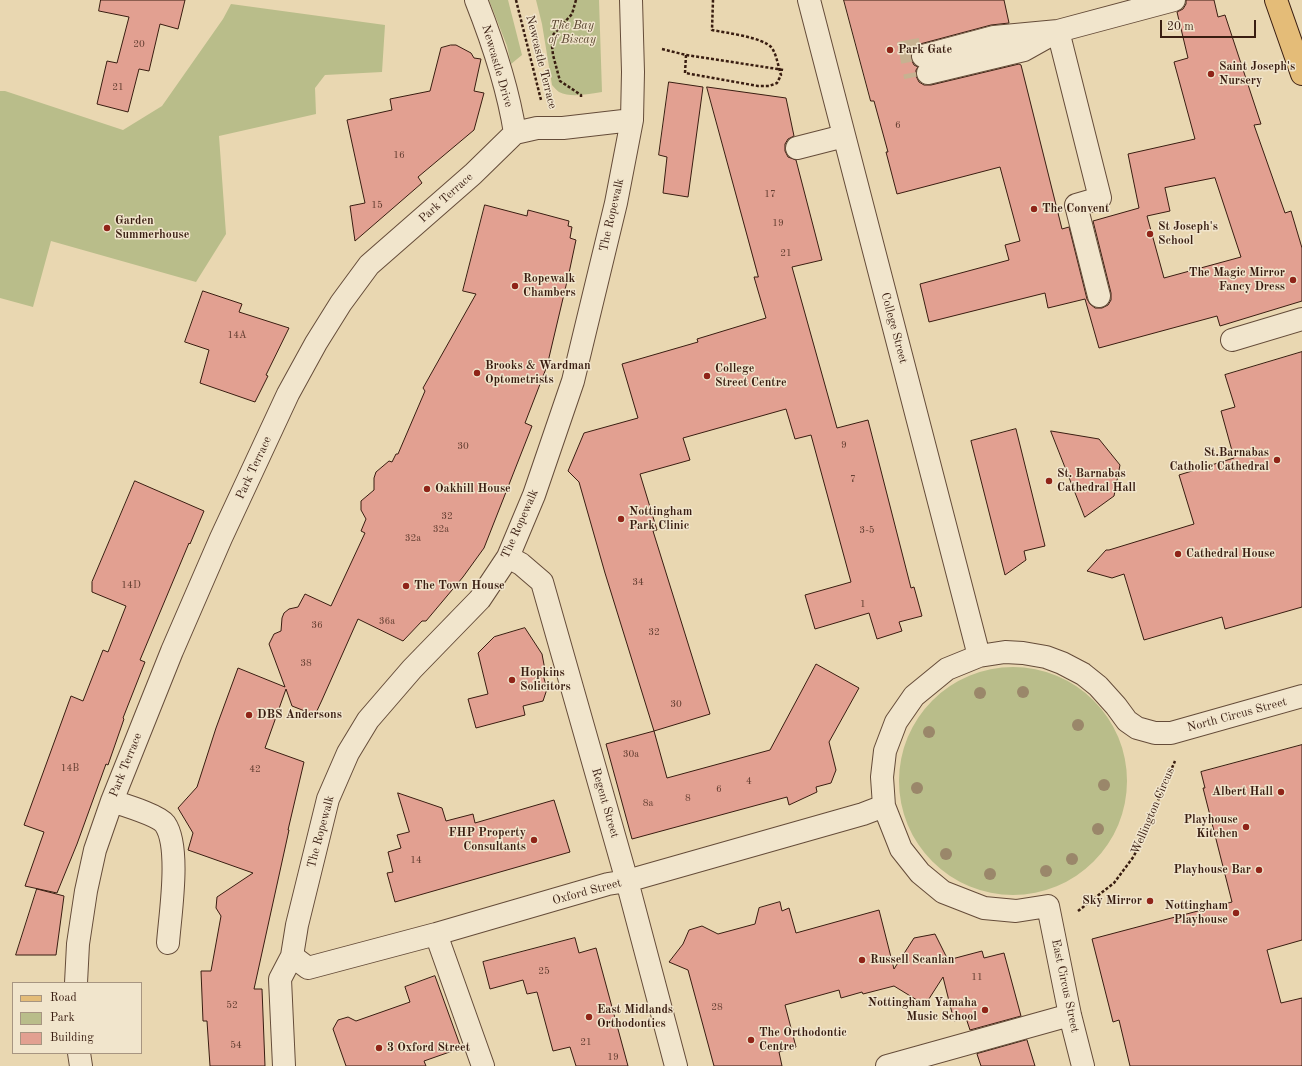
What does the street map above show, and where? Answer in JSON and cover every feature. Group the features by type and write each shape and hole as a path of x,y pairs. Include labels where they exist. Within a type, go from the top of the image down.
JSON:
{"main road":[{"path":"1276,0 1301,67"}],"street":[{"name":"Newcastle Drive","path":"476,0 502,75 515,133"},
{"name":"The Ropewalk","path":"284,1066 280,979 292,956 297,925 328,798 348,753 368,720 412,669 480,599 508,557 534,495 573,381 616,203 632,120 633,72 631,0"},
{"name":"College Street","path":"809,0 980,656"},
{"path":"926,65 1024,50 1058,31 1174,0"},
{"path":"1058,31 1100,198 1076,205 1099,296"},
{"path":"515,133 536,128 562,128 632,120"},
{"name":"Park Terrace","path":"76,982 78,944 86,891 95,850 112,801 172,651 221,538 288,394 316,343 341,303 370,265 473,174 515,133"},
{"path":"797,148 844,136"},
{"path":"1232,340 1302,319"},
{"name":"Regent Street","path":"508,557 522,564 542,582 627,881 676,1066"},
{"path":"1048,906 1016,911 984,908 943,892 920,873 901,849 884,806 882,777 886,751 896,722 914,696 947,669 980,656 1005,652 1023,653 1046,657 1062,663 1083,674 1098,686 1127,721 1137,728 1155,733 1171,733"},
{"name":"North Circus Street","path":"1171,733 1302,696"},
{"path":"112,801 154,816 165,823 171,838 174,863 168,943"},
{"name":"Oxford Street","path":"292,956 308,968 436,934 608,884 627,881 862,814 884,806"},
{"name":"East Circus Street","path":"1048,906 1070,1015 1083,1066"},
{"path":"436,934 483,1066"},
{"path":"887,1066 1070,1015"},
{"path":"79,1054 81,1066"}],"path":[{"name":"Newcastle Terrace","path":"516,0 548,128"},
{"path":"576,0 572,14 551,38 553,55 560,81 581,94 585,126"},
{"path":"686,55 685,73 758,86 769,86 777,83 781,75 776,57 772,48 767,43 712,30 713,0"},
{"path":"662,49 686,55 784,70"},
{"name":"Wellington Circus","path":"1048,906 1069,914 1079,910 1114,884 1134,856 1176,758 1171,733"}],"green space":[{"path":"489,0 508,0 522,55 511,64 507,46"},
{"name":"The Bay of Biscay","path":"536,0 599,0 602,92 569,95 559,92 552,85 542,24"},
{"path":"231,4 385,25 382,72 325,75 315,88 316,114 219,136 226,234 196,282 51,241 33,307 0,298 0,91 5,91 123,130 162,106 223,19"},
{"path":"1002,667 1024,667 1057,675 1077,686 1094,700 1108,717 1119,737 1127,770 1125,803 1119,825 1108,845 1094,862 1077,876 1057,887 1024,895 1002,895 969,887 959,882 940,869 925,854 918,845 907,825 899,792 899,770 907,737 912,727 925,708 940,693 949,686 969,675"}],"building":[{"path":"101,0 185,0 178,29 160,24 149,71 139,69 128,112 97,104 107,61 117,63 129,17 99,11"},
{"path":"844,0 1004,0 1009,23 991,25 920,44 914,47 911,52 911,59 914,65 918,67 916,70 916,76 919,82 924,85 931,85 1019,64 1021,65 1062,229 1069,227 1087,299 1095,308 1102,308 1108,305 1111,300 1111,293 1093,221 1139,208 1128,154 1195,139 1174,62 1188,58 1177,12 1183,9 1186,4 1186,0 1214,0 1218,17 1225,15 1261,124 1254,125 1285,213 1291,211 1302,248 1302,301 1220,326 1217,316 1099,348 1085,299 1048,308 1045,293 929,322 920,284 1009,260 1005,245 1020,241 1000,167 897,194 886,152 888,152 874,101 871,101","holes":["1215,178 1241,257 1164,278 1147,216 1170,211 1165,188"]},
{"path":"456,45 471,53 474,58 481,59 474,91 484,93 474,130 418,177 422,183 355,241 350,206 365,203 347,120 392,110 390,99 430,91 441,48"},
{"path":"669,82 703,87 688,197 663,193 667,157 659,155"},
{"path":"707,87 786,98 794,136 788,139 785,144 785,151 788,157 796,160 822,260 792,267 837,428 868,420 911,588 914,587 922,616 899,622 902,631 877,639 869,613 815,629 805,595 851,582 811,435 795,439 786,409 683,438 690,460 640,474 657,530 653,531 710,714 654,731 605,573 579,482 568,471 584,433 638,418 622,364 698,342 697,339 766,318 754,277 758,277"},
{"path":"485,205 527,216 528,210 569,221 568,226 572,227 570,238 576,240 547,366 525,423 532,426 484,548 463,577 426,621 422,621 403,641 358,619 315,715 292,706 286,689 265,748 304,762 254,989 262,989 265,1066 210,1066 207,1021 203,1021 201,971 211,971 221,916 216,908 217,897 253,873 188,850 193,833 178,808 197,787 216,728 238,668 285,687 269,644 274,634 281,631 284,613 289,609 298,607 305,594 331,606 365,533 361,531 366,519 361,510 361,501 374,490 374,478 376,472 389,461 392,462 396,454 398,454 425,391 423,388 476,294 463,291"},
{"path":"203,291 242,304 239,312 289,328 266,375 268,376 255,402 200,383 209,350 185,342"},
{"path":"1302,352 1302,607 1225,629 1222,617 1144,640 1124,574 1112,578 1087,571 1106,550 1194,524 1179,475 1234,458 1221,411 1235,407 1225,375"},
{"path":"1016,429 1045,546 1024,551 1026,560 1005,575 971,441"},
{"path":"1051,431 1099,439 1120,465 1114,496 1085,517"},
{"path":"135,481 204,511 140,660 145,662 123,718 124,719 108,765 106,764 77,844 57,893 25,886 44,832 24,825 71,696 83,701 103,650 108,652 126,606 92,592 92,582"},
{"name":"Hopkins Solicitors","path":"525,628 542,654 545,670 542,671 547,689 543,701 523,706 525,715 476,728 468,699 488,694 478,653 494,637"},
{"path":"816,664 859,688 829,742 836,770 831,783 816,787 817,792 789,805 787,797 632,839 606,744 654,731 667,778 770,750"},
{"name":"Nottingham Playhouse","path":"1302,745 1302,940 1267,950 1281,1003 1302,998 1302,1066 1130,1066 1119,1020 1113,1022 1092,939 1232,902 1203,788 1205,788 1201,772"},
{"path":"398,793 442,808 446,821 473,814 475,823 554,800 570,852 395,902 387,873 393,872 388,852 401,848 397,835 409,832"},
{"path":"37,889 64,896 56,955 16,955"},
{"path":"780,902 782,911 789,908 796,933 879,910 894,969 914,938 935,934 948,960 982,951 984,958 1004,953 1021,1016 970,1030 966,1018 954,1021 943,977 925,1005 894,986 863,994 862,992 841,998 839,990 785,1005 796,1047 779,1052 782,1066 714,1066 688,970 669,962 683,944 689,930 702,926 718,934 755,924 759,908"},
{"path":"575,938 579,953 596,948 628,1066 576,1066 570,1047 553,1051 537,992 527,994 523,980 490,989 483,962"},
{"name":"3 Oxford Street","path":"435,976 461,1048 424,1061 426,1066 346,1066 333,1029 338,1020 348,1017 356,1021 410,1002 405,987"},
{"path":"1027,1040 1035,1066 981,1066 977,1054"}],"tunnel":[{"path":"908,40 915,77"}],"place":[{"name":"Park Gate","path":"890,50"},
{"name":"Saint Joseph's Nursery","path":"1211,74"},
{"name":"The Convent","path":"1034,209"},
{"name":"Garden Summerhouse","path":"107,228"},
{"name":"St Joseph's School","path":"1150,234"},
{"name":"The Magic Mirror Fancy Dress","path":"1293,280"},
{"name":"Ropewalk Chambers","path":"515,286"},
{"name":"Brooks & Wardman Optometrists","path":"477,373"},
{"name":"College Street Centre","path":"707,376"},
{"name":"St.Barnabas Catholic Cathedral","path":"1277,460"},
{"name":"St. Barnabas Cathedral Hall","path":"1049,481"},
{"name":"Oakhill House","path":"427,489"},
{"name":"Nottingham Park Clinic","path":"621,519"},
{"name":"Cathedral House","path":"1178,554"},
{"name":"The Town House","path":"406,586"},
{"name":"Hopkins Solicitors","path":"512,680"},
{"name":"DBS Andersons","path":"249,715"},
{"name":"Albert Hall","path":"1281,792"},
{"name":"Playhouse Kitchen","path":"1246,827"},
{"name":"FHP Property Consultants","path":"534,840"},
{"name":"Playhouse Bar","path":"1259,870"},
{"name":"Sky Mirror","path":"1150,901"},
{"name":"Nottingham Playhouse","path":"1236,913"},
{"name":"Russell Scanlan","path":"862,960"},
{"name":"Nottingham Yamaha Music School","path":"985,1010"},
{"name":"East Midlands Orthodontics","path":"589,1017"},
{"name":"The Orthodontic Centre","path":"751,1040"},
{"name":"3 Oxford Street","path":"379,1048"}]}
